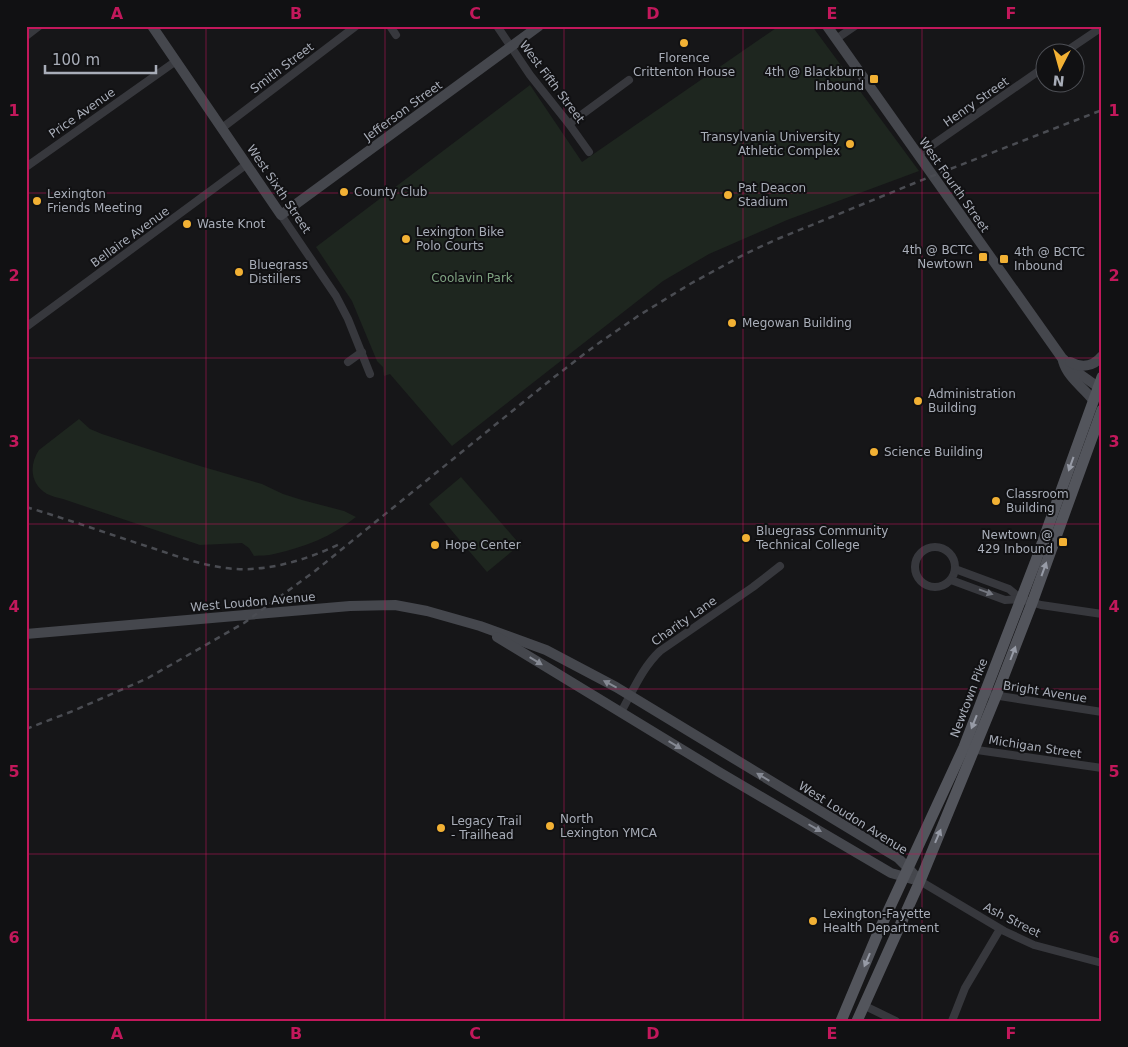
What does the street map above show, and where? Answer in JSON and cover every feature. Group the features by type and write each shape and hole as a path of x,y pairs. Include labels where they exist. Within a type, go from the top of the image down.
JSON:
{"main road":[{"name":"West Sixth Street","path":"152,26 282,215"},
{"name":"Jefferson Street","path":"282,215 539,26"},
{"name":"West Fourth Street","path":"827,26 1062,358 1076,372 1100,384"},
{"path":"1062,358 1082,366 1092,364 1102,356"},
{"name":"West Fourth Street","path":"1062,358 1071,378 1093,400"},
{"name":"Newtown Pike","path":"1027,601 1093,400 1100,384"},
{"name":"Newtown Pike","path":"857,1021 920,881 969,748 1102,410"},
{"name":"West Loudon Avenue","path":"26,634 350,606 395,605 423,610 480,626 546,650 616,687 898,858 906,873"},
{"name":"West Loudon Avenue","path":"480,626 891,873 906,873 920,881"},
{"name":"Newtown Pike","path":"841,1021 878,933 906,873 969,748"}],"street":[{"path":"26,36 39,26"},
{"name":"Smith Street","path":"222,128 356,26"},
{"path":"390,26 396,35"},
{"name":"West Fifth Street","path":"497,26 530,75 589,152"},
{"path":"836,40 855,26"},
{"path":"1080,42 1102,27"},
{"name":"Price Avenue","path":"26,167 176,61"},
{"name":"Henry Street","path":"918,155 1036,73"},
{"path":"569,124 629,80"},
{"name":"Bellaire Avenue","path":"27,324 247,164"},
{"name":"West Sixth Street","path":"282,215 336,296 348,319 370,374"},
{"path":"348,362 362,352"},
{"path":"935,547 946,550 953,558 955,569 951,580 946,584 934,587 922,582 915,570 915,563 922,552 928,548 935,547"},
{"name":"Charity Lane","path":"621,712 651,659 754,587 780,566"},
{"path":"955,569 1009,589 1027,601"},
{"path":"951,580 1005,600 1027,601 1102,614"},
{"name":"Bright Avenue","path":"991,695 1102,712"},
{"name":"Michigan Street","path":"969,748 1102,768"},
{"name":"Ash Street","path":"920,881 1000,929 1039,947 1102,963"},
{"path":"952,1021 965,988 1000,929"},
{"path":"863,1006 896,1021"}],"green space":[{"name":"Coolavin Park","path":"779,26 812,26 919,171 787,220 709,254 663,281 452,446 390,374 384,376 383,367 377,361 352,301 316,247 530,85 582,162"},
{"path":"79,419 90,429 102,434 262,484 283,494 344,511 356,517 327,536 307,544 272,555 254,556 249,548 242,543 200,545 47,494 41,490 34,480 33,468 36,456 39,450"},
{"path":"461,477 517,541 519,540 521,543 521,546 487,572 429,504"}],"railway":[{"path":"26,729 73,711 148,678 244,623 315,571 596,345 690,284 775,240 1102,110"},
{"path":"26,507 185,559 224,568 251,569 286,564 320,553 342,543"}],"place":[{"name":"Florence Crittenton House","path":"684,43"},
{"name":"4th @ Blackburn Inbound","path":"874,79"},
{"name":"Transylvania University Athletic Complex","path":"850,144"},
{"name":"County Club","path":"344,192"},
{"name":"Pat Deacon Stadium","path":"728,195"},
{"name":"Lexington Friends Meeting","path":"37,201"},
{"name":"Waste Knot","path":"187,224"},
{"name":"Lexington Bike Polo Courts","path":"406,239"},
{"name":"4th @ BCTC Newtown","path":"983,257"},
{"name":"4th @ BCTC Inbound","path":"1004,259"},
{"name":"Bluegrass Distillers","path":"239,272"},
{"name":"Megowan Building","path":"732,323"},
{"name":"Administration Building","path":"918,401"},
{"name":"Science Building","path":"874,452"},
{"name":"Classroom Building","path":"996,501"},
{"name":"Bluegrass Community Technical College","path":"746,538"},
{"name":"Newtown @ 429 Inbound","path":"1063,542"},
{"name":"Hope Center","path":"435,545"},
{"name":"North Lexington YMCA","path":"550,826"},
{"name":"Legacy Trail - Trailhead","path":"441,828"},
{"name":"Lexington-Fayette Health Department","path":"813,921"}]}
